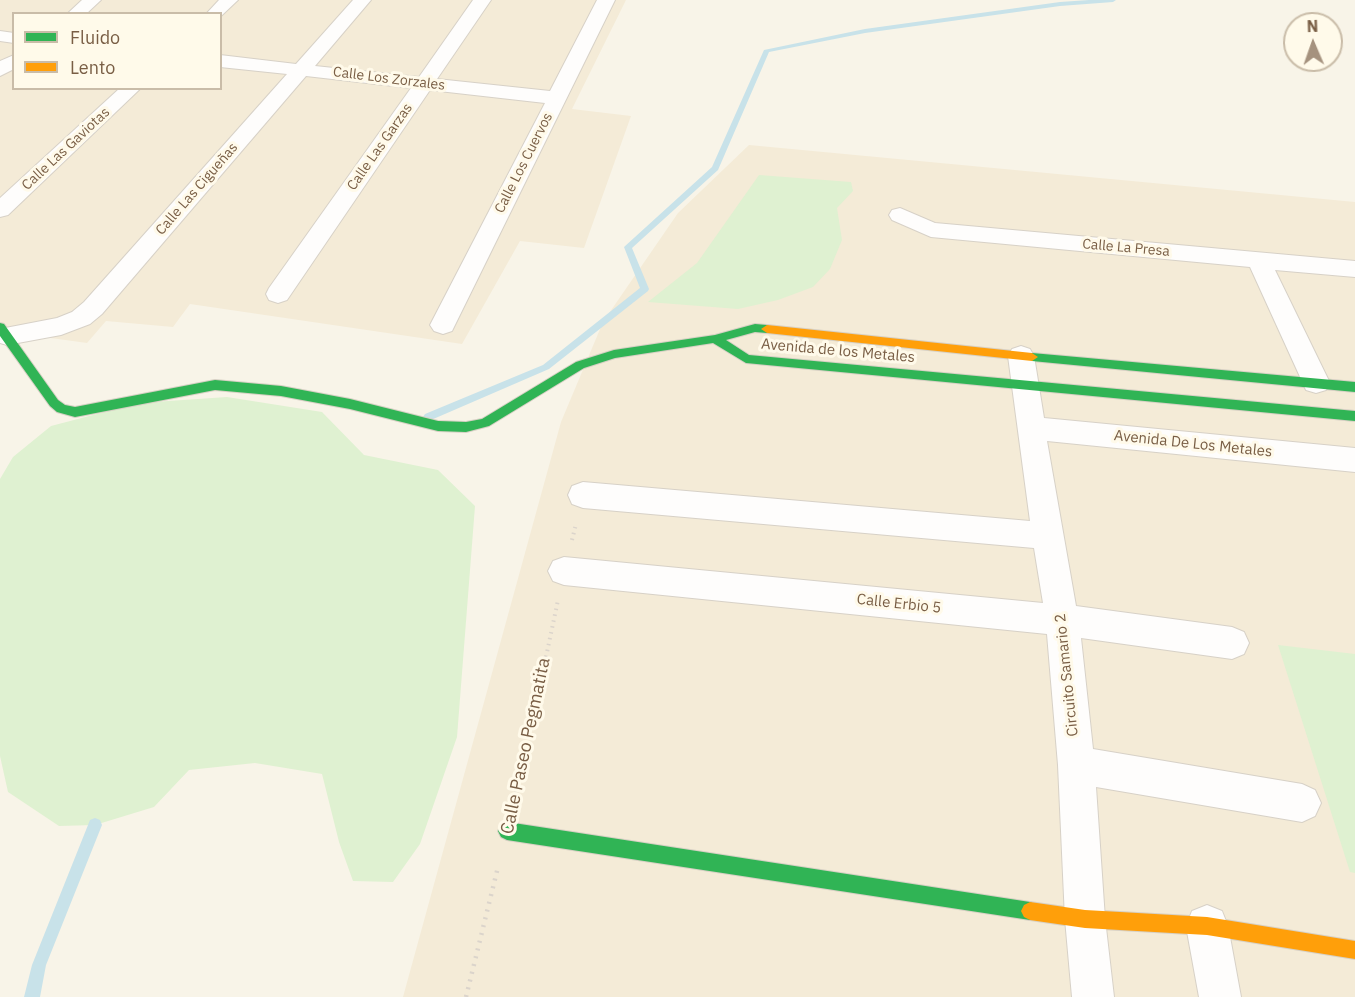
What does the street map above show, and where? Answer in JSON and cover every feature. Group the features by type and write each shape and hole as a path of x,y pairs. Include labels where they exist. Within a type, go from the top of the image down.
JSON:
{"street":[{"path":"77,12 92,0"},
{"path":"216,12 229,0"},
{"name":"Calle Las Cigueñas","path":"3,332 61,326 81,318 93,308 362,0"},
{"name":"Calle Las Garzas","path":"278,294 482,0"},
{"name":"Calle Los Cuervos","path":"443,326 606,0"},
{"name":"Calle Los Zorzales","path":"222,61 301,68 557,98"},
{"name":"Calle Las Gaviotas","path":"0,210 130,90"},
{"name":"Calle La Presa","path":"900,215 931,230 1355,269"},
{"path":"1259,261 1316,383"},
{"name":"Avenida de los Metales","path":"715,339 755,328 1023,370 1355,416"},
{"path":"3,332 54,403 61,409 75,412 215,385 281,391 350,404 438,426 466,427 485,423 580,365 614,354 715,339"},
{"name":"Avenida de los Metales","path":"715,339 746,359 1316,383 1355,387"},
{"name":"Circuito Samario 2","path":"1023,370 1047,536 1062,620 1076,765 1085,919 1093,997"},
{"name":"Avenida De Los Metales","path":"1031,428 1355,460"},
{"path":"583,495 1047,536"},
{"name":"Calle Erbio 5","path":"564,571 1062,620 1232,642"},
{"path":"1076,765 1302,803"},
{"path":"507,831 1085,919 1207,926 1355,950"},
{"path":"1207,926 1220,997"}],"path":[{"name":"Calle Paseo Pegmatita","path":"466,997 507,831 583,495"}],"shaded area":[{"path":"0,0 626,0 572,109 631,116 584,248 520,241 462,344 190,304 173,327 106,321 87,343 0,331"},
{"path":"749,145 1355,202 1355,997 403,997 561,422 603,322 678,213"}],"green space":[{"path":"759,175 851,182 853,191 837,208 842,240 830,269 813,287 778,300 738,309 648,302 697,263"},
{"path":"227,397 322,412 364,455 438,470 475,506 457,737 420,844 393,882 353,881 339,842 322,774 255,763 189,770 154,807 95,825 59,826 8,792 0,756 0,479 13,457 51,426 139,403"},
{"path":"1278,645 1355,654 1355,873 1350,872"}],"waterway":[{"path":"428,417 546,367 645,289 628,247 715,168 766,51 865,31 1060,4 1113,0"},
{"path":"32,997 39,965 95,825"}],"traffic: fast":[{"path":"0,327 54,403 61,409 75,412 215,385 281,391 350,404 438,426 466,427 485,423 580,365 614,354 715,339 755,328 767,329"},
{"path":"715,339 746,359 1355,416"},
{"path":"1032,357 1355,387"},
{"path":"507,831 1030,911"}],"traffic: slow":[{"path":"767,329 1032,357"},
{"path":"1030,911 1085,919 1207,926 1355,950"}]}
